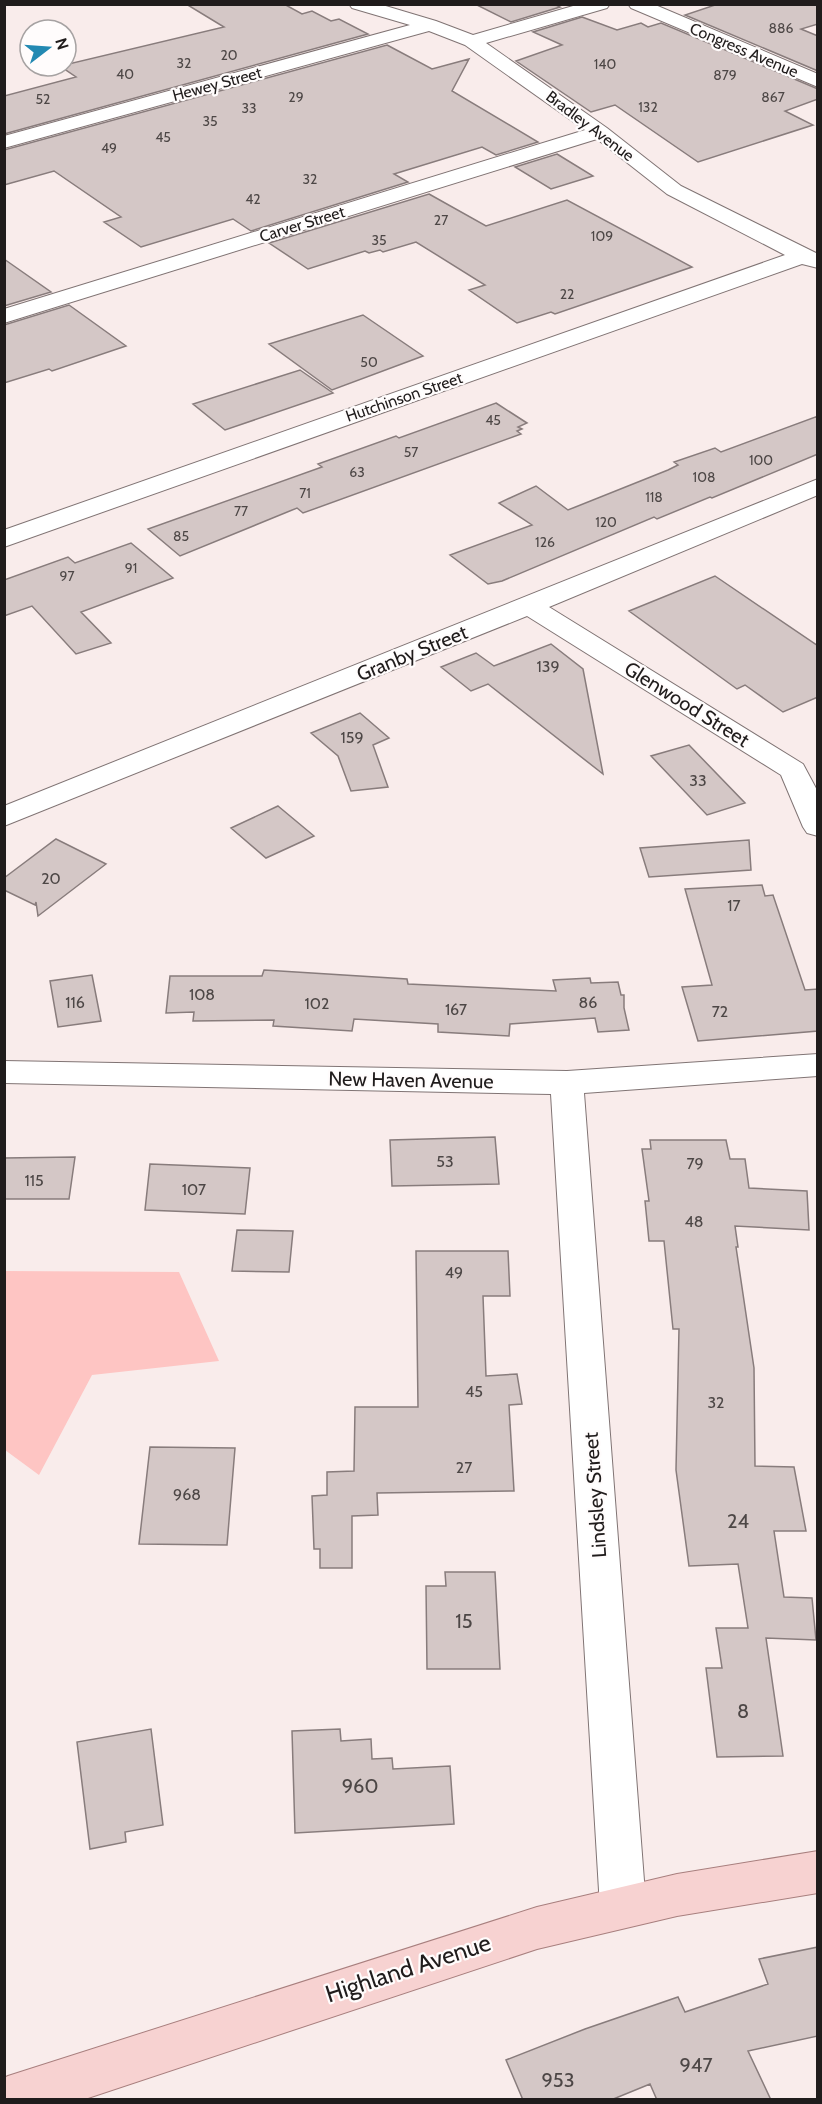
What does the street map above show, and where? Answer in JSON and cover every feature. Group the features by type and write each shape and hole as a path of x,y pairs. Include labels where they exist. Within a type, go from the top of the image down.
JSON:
{"main road":[{"name":"Highland Avenue","path":"8,2100 75,2089 417,1965 537,1928 623,1907 752,1882 818,1872"}],"street":[{"name":"Bradley Avenue","path":"358,4 430,25 472,41 600,132 674,190 810,259"},
{"path":"472,41 601,4"},
{"name":"Congress Avenue","path":"637,4 818,81"},
{"name":"Hewey Street","path":"4,142 430,25"},
{"name":"Carver Street","path":"4,316 600,132"},
{"name":"Hutchinson Street","path":"4,539 810,259"},
{"name":"Granby Street","path":"4,817 529,606 818,486"},
{"name":"Glenwood Street","path":"529,606 805,764 818,827"},
{"name":"New Haven Avenue","path":"4,1072 567,1083 818,1065"},
{"name":"Lindsley Street","path":"567,1083 623,1907"}],"shaded area":[{"path":"5,1271 179,1272 219,1361 92,1375 39,1475 5,1450"}],"building":[{"path":"186,4 284,4 302,14 312,11 331,21 339,19 368,34 4,134 4,96 78,78 78,62 224,27"},
{"path":"475,4 554,4 560,7 511,22"},
{"path":"718,4 818,4 818,24 801,29 818,36 818,71 685,15"},
{"path":"582,17 617,30 641,23 648,27 661,23 818,89 818,99 785,111 813,125 698,162 615,105 591,112 516,61 562,45 533,32"},
{"path":"387,45 432,69 469,59 452,91 538,142 496,155 482,147 394,174 408,182 251,231 233,219 141,247 104,222 121,217 54,171 4,185 4,150"},
{"path":"557,154 593,176 551,189 515,167"},
{"path":"429,194 486,226 567,200 692,267 555,314 551,312 517,323 469,290 485,285 416,242 383,252 380,250 369,253 365,251 308,269 269,243"},
{"path":"4,259 51,292 4,306"},
{"path":"69,305 126,346 52,371 49,369 4,383 4,325"},
{"path":"363,315 423,356 332,390 269,344"},
{"path":"300,370 333,393 225,430 193,404"},
{"path":"496,403 527,423 518,427 522,429 517,431 521,434 303,513 297,508 180,556 148,529 322,467 318,464"},
{"path":"818,416 818,454 712,498 657,519 654,517 502,581 488,584 450,555 532,525 499,503 536,486 568,510 678,465 674,462 715,448 721,452"},
{"path":"131,543 173,578 81,612 111,643 76,654 32,606 4,616 4,580 68,557 75,563"},
{"path":"715,576 818,646 818,697 783,712 745,685 737,689 629,611"},
{"path":"551,644 583,669 603,774 488,684 471,691 441,667 476,653 494,666"},
{"path":"360,713 389,738 373,745 388,787 351,791 338,756 311,733"},
{"path":"689,745 745,803 707,815 651,756"},
{"path":"278,806 314,836 266,858 231,828"},
{"path":"56,839 106,864 38,916 36,902 35,905 4,890 4,878"},
{"path":"749,840 751,870 649,877 640,848"},
{"path":"762,885 765,896 773,895 805,990 818,989 818,1031 698,1041 682,987 712,985 685,889"},
{"path":"264,970 407,979 408,984 556,991 553,980 590,978 591,983 618,982 621,995 624,995 624,1008 629,1030 598,1032 595,1018 510,1024 509,1036 438,1032 438,1024 354,1019 352,1031 273,1026 274,1020 193,1021 194,1012 166,1013 170,976 262,976"},
{"path":"92,975 101,1021 58,1027 50,981"},
{"path":"495,1137 499,1184 392,1186 390,1140"},
{"path":"650,1140 726,1140 730,1159 745,1159 749,1188 807,1191 809,1230 735,1226 754,1368 755,1466 794,1467 806,1531 774,1531 784,1597 812,1598 816,1640 766,1638 783,1756 717,1757 706,1668 722,1668 716,1628 748,1628 738,1564 689,1566 676,1470 679,1329 673,1329 664,1241 649,1241 645,1201 649,1201 642,1149 651,1149"},
{"path":"75,1157 69,1199 4,1199 4,1158"},
{"path":"150,1164 250,1168 245,1214 145,1210"},
{"path":"237,1230 293,1231 289,1272 232,1271"},
{"path":"416,1251 508,1251 510,1296 483,1296 486,1376 517,1374 522,1404 509,1405 514,1491 377,1493 378,1515 352,1516 352,1568 320,1568 320,1549 314,1549 312,1496 327,1495 327,1472 354,1471 355,1407 418,1407"},
{"path":"150,1447 235,1448 227,1545 139,1544"},
{"path":"445,1572 495,1572 500,1669 427,1669 426,1586 446,1586"},
{"path":"151,1729 163,1825 125,1832 126,1842 90,1849 77,1742"},
{"path":"340,1729 341,1741 371,1739 372,1759 392,1758 393,1769 450,1766 454,1824 295,1833 292,1731"},
{"path":"818,1947 818,2036 748,2051 771,2100 657,2100 650,2084 611,2100 523,2100 506,2060 585,2029 678,1997 685,2012 768,1984 759,1959"}]}
